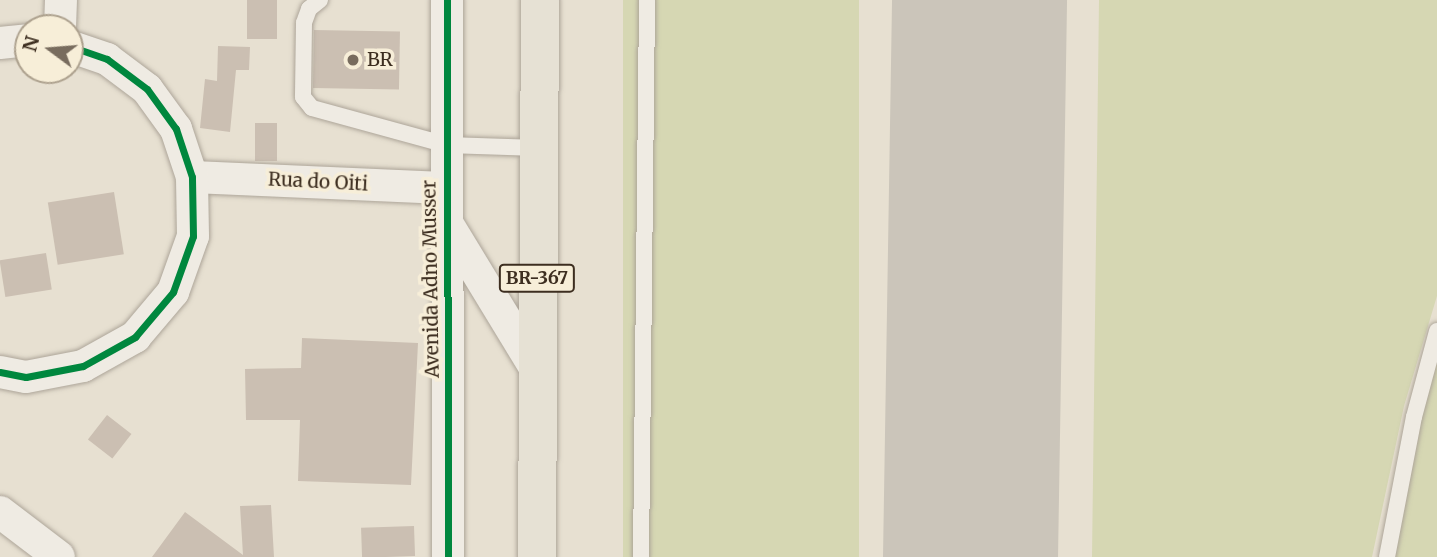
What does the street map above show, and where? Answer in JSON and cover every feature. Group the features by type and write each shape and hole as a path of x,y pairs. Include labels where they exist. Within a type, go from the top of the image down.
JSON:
{"main road":[{"name":"BR-367","path":"537,557 540,0"}],"street":[{"name":"Avenida Adno Musser","path":"447,0 447,145 444,188 447,222 448,557"},
{"path":"0,372 26,377 83,366 135,337 173,292 193,236 192,177 176,129 147,89 107,59 84,51"},
{"name":"Rua do Oiti","path":"192,177 444,188"},
{"path":"447,222 537,370"},
{"path":"0,512 60,557"}],"lane":[{"path":"320,0 309,9 304,23 306,102 321,111 447,145 538,148"},
{"path":"641,557 647,0"},
{"path":"1387,557 1436,337"}],"green space":[{"path":"623,0 859,0 859,557 623,557"},
{"path":"1099,0 1437,0 1437,296 1404,406 1372,557 1092,557"},
{"path":"1437,364 1437,557 1388,557 1430,375"}],"building":[{"path":"247,0 277,0 277,39 247,39"},
{"name":"BR","path":"314,30 400,32 399,89 313,88"},
{"path":"218,46 250,47 249,70 236,70 230,132 200,128 205,79 217,81"},
{"path":"255,123 277,123 277,161 255,161"},
{"path":"114,192 124,254 58,265 48,202"},
{"path":"46,253 52,290 5,297 0,260"},
{"path":"302,338 418,343 411,485 298,481 300,420 246,420 245,369 301,368"},
{"path":"107,415 131,434 112,459 88,439"},
{"path":"271,505 274,557 152,557 185,512 243,555 240,506"},
{"path":"414,526 415,556 362,557 361,528"}],"runway":[{"path":"970,557 979,0"}],"cycle path":[{"path":"447,0 448,557"},
{"path":"0,372 26,377 83,366 135,337 173,292 193,236 192,177 176,129 147,89 107,59 84,51"}],"place":[{"name":"BR","path":"353,60"}]}
